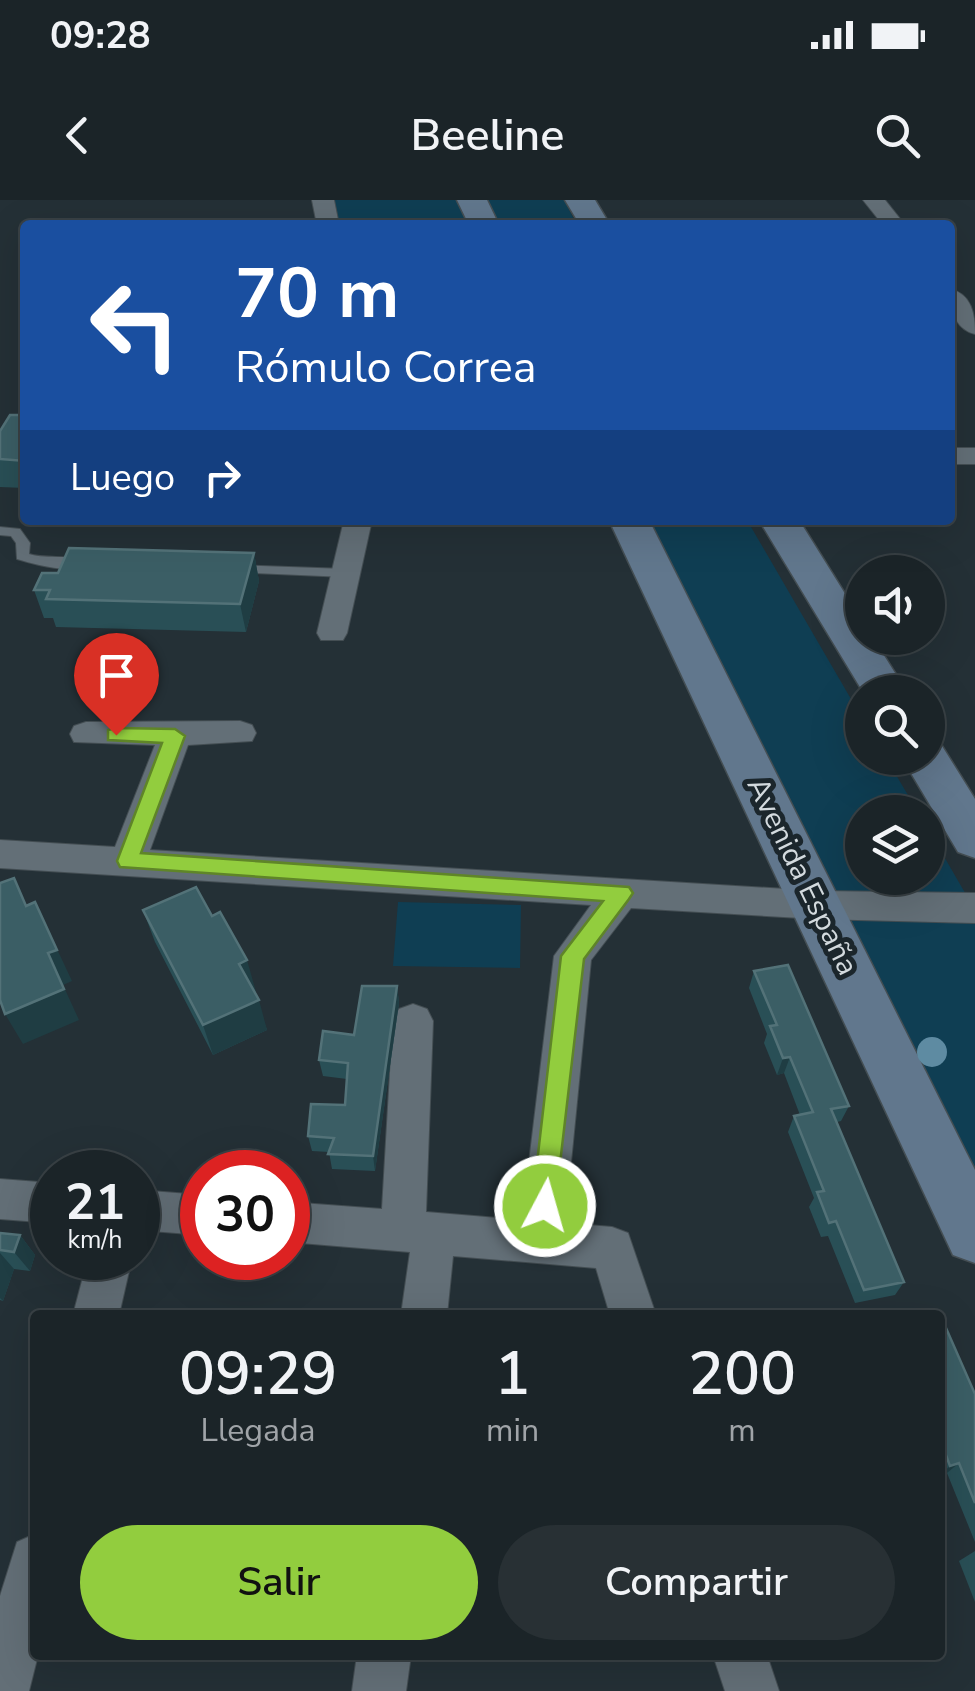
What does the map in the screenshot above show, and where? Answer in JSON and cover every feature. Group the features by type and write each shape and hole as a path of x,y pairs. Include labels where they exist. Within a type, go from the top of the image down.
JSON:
{"main road":[{"name":"Avenida España","path":"631,525 975,1234"},
{"path":"782,525 875,675"},
{"path":"935,775 975,839"}],"street":[{"path":"874,200 890,220"},
{"path":"955,302 974,324"},
{"path":"332,633 357,525"},
{"path":"86,734 240,733"},
{"path":"128,861 175,736"},
{"path":"0,854 818,905 975,908"},
{"path":"541,1242 572,956 622,893"},
{"path":"412,1021 424,1310"},
{"path":"0,1199 30,1201"},
{"path":"310,1224 612,1248 631,1310"},
{"path":"97,1310 105,1280"},
{"path":"2,1691 30,1580"},
{"path":"379,1691 383,1660"},
{"path":"742,1660 752,1691"}],"lane":[{"path":"0,530 15,532 23,542 22,556 42,562 100,564"},
{"path":"216,568 346,573"}],"shaded area":[{"path":"332,200 459,200 468,220 336,220"},
{"path":"484,200 564,200 574,220 494,220"},
{"path":"644,525 750,525 845,689 845,775 896,775 908,795 845,795 845,895 945,895 945,858 975,910 975,1209"},
{"path":"398,902 521,905 520,968 393,966"}],"building":[{"path":"10,415 20,415 20,461 0,459 0,431"},
{"path":"69,548 254,553 240,604 46,599 50,590 34,590 42,573 58,573"},
{"path":"14,878 26,906 35,902 57,950 48,953 64,989 5,1014 0,1000 0,883"},
{"path":"196,887 212,916 220,912 247,960 239,964 259,1000 203,1025 143,910"},
{"path":"788,965 849,1106 831,1109 904,1282 864,1290 836,1221 829,1223 817,1192 824,1191 794,1116 813,1112 790,1057 783,1058 770,1026 777,1025 754,971"},
{"path":"362,986 397,986 373,1156 328,1154 334,1138 308,1136 311,1104 345,1105 348,1063 319,1060 323,1031 354,1035"},
{"path":"0,1233 20,1235 14,1252 0,1250"},
{"path":"945,1328 975,1394 975,1503 959,1463 950,1466 945,1452"}],"route":[{"path":"116,735 175,736 128,861 622,893 572,956 545,1206"}]}
